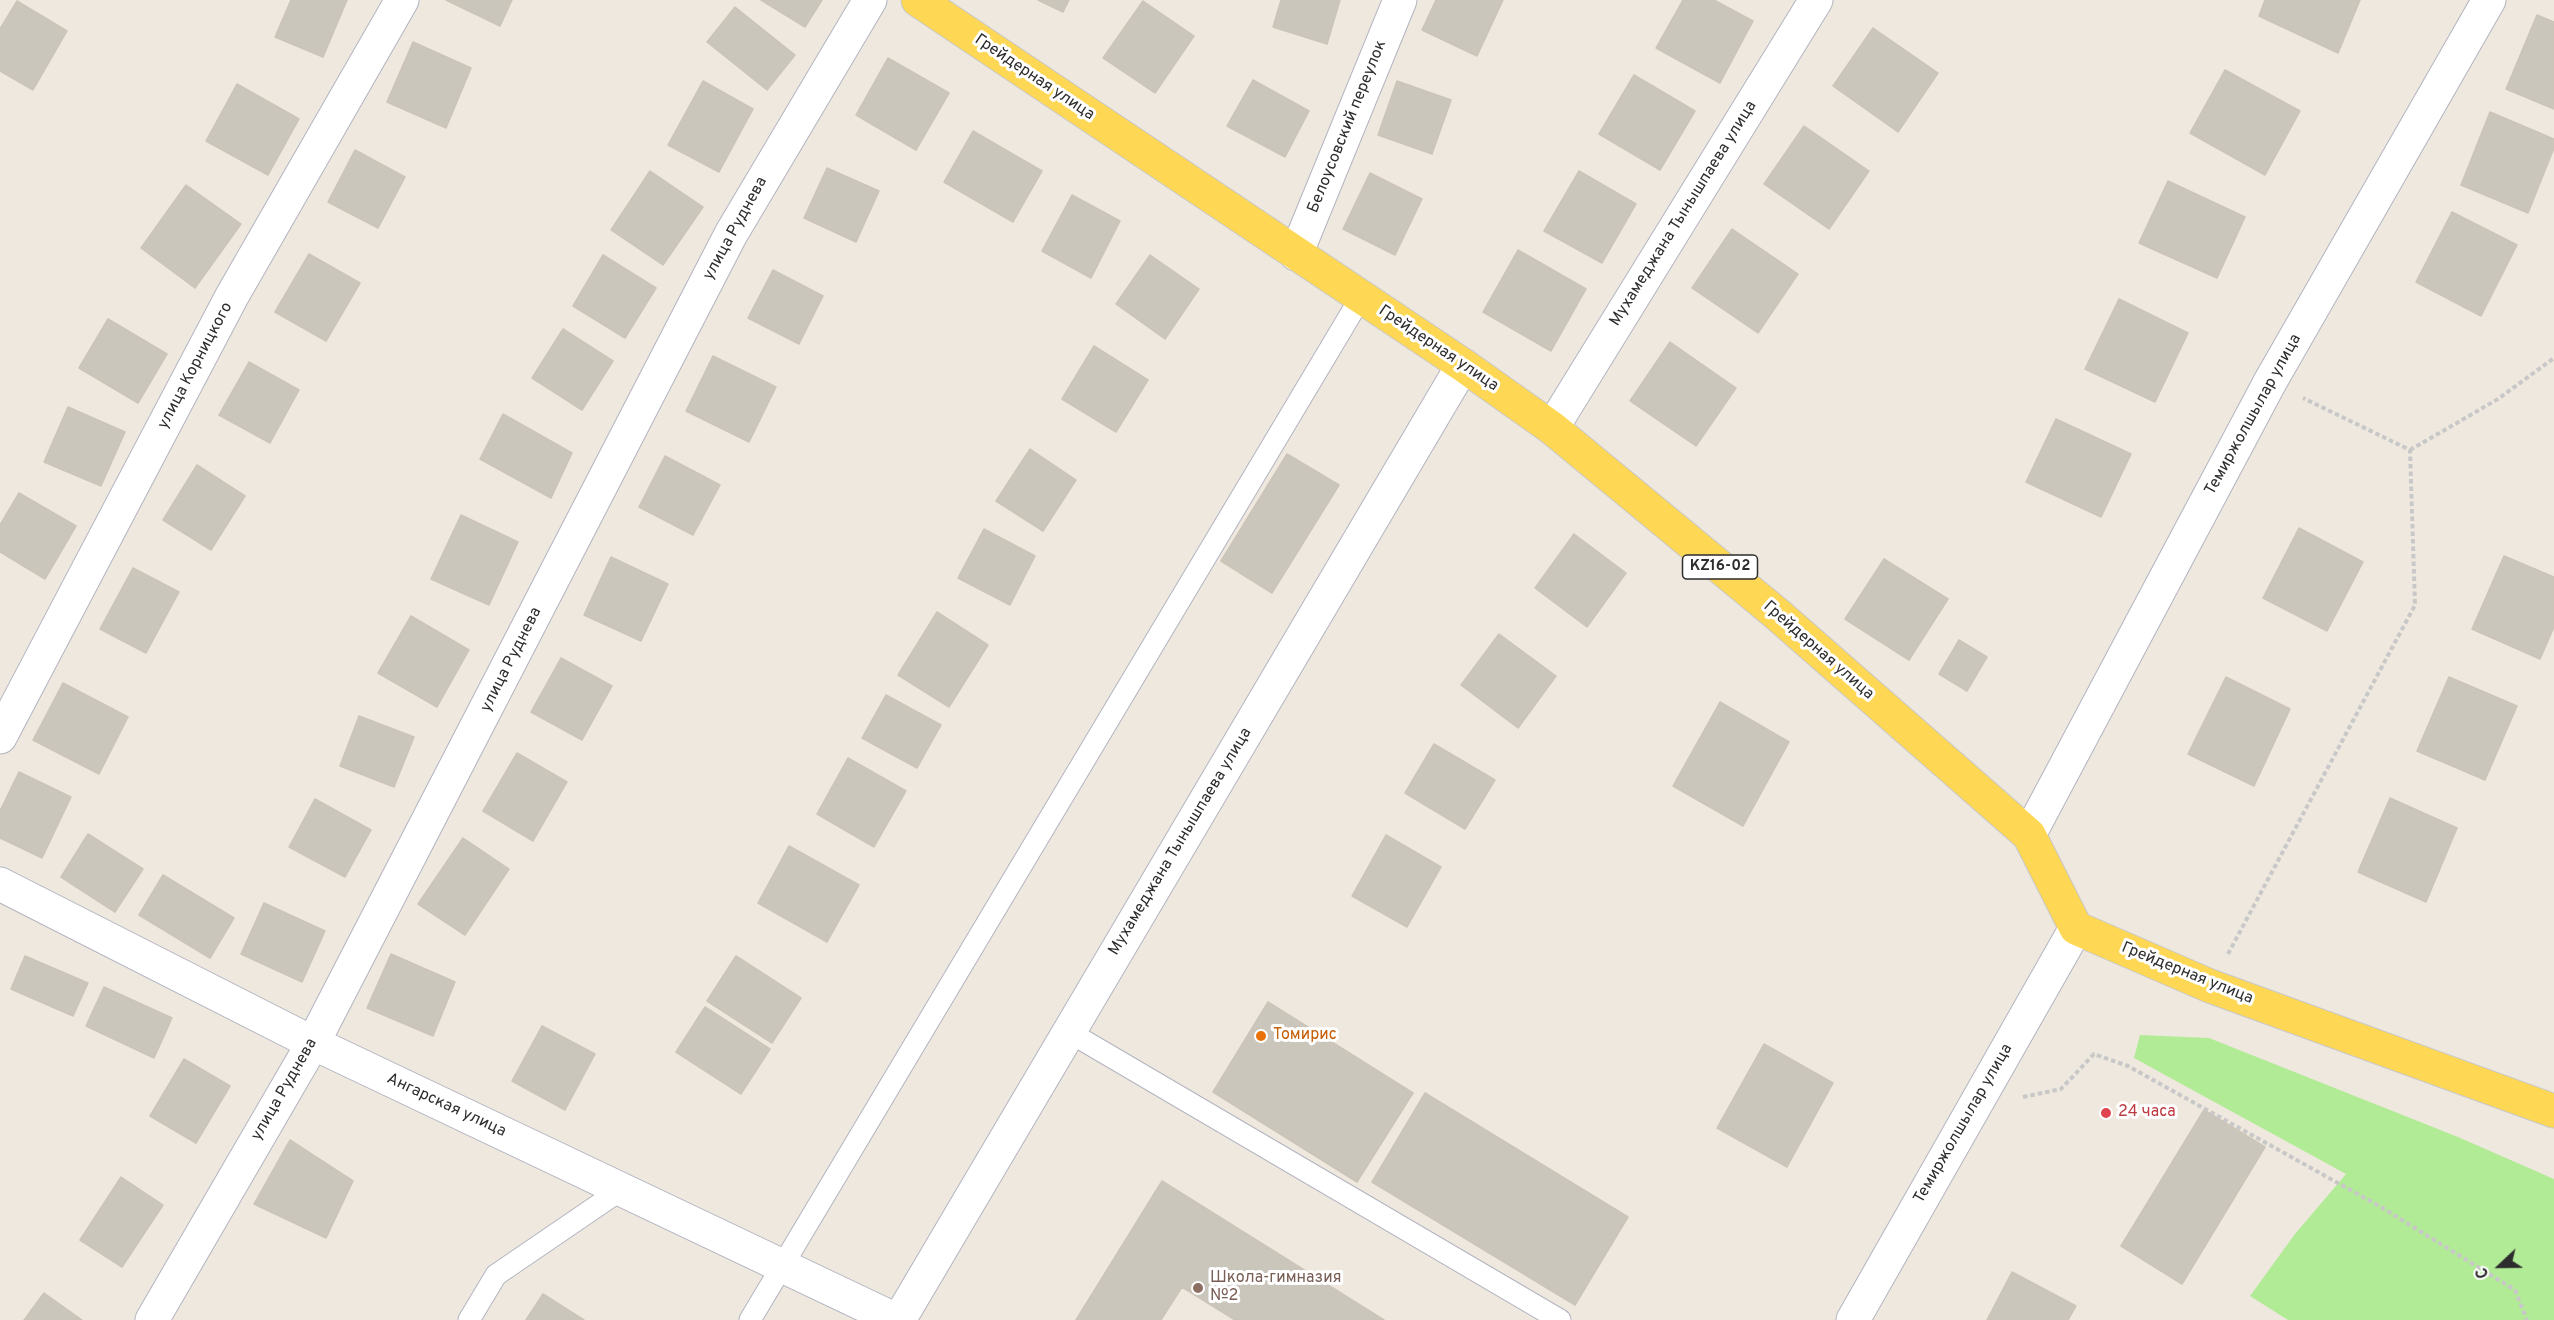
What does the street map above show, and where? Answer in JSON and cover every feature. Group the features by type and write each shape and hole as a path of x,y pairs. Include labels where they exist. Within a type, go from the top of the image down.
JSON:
{"main road":[{"name":"Грейдерная улица","path":"920,1 1463,365 1552,428 1777,614 2029,834 2076,928 2211,986 2554,1111"}],"street":[{"name":"улица Корницкого","path":"0,737 232,296 402,0"},
{"name":"улица Руднева","path":"152,1320 313,1043 731,234 870,0"},
{"name":"Белоусовский переулок","path":"1296,254 1400,0"},
{"name":"Мухамеджана Тынышпаева улица","path":"1552,428 1816,0"},
{"name":"Темиржолшылар улица","path":"2029,834 2270,382 2489,0"},
{"name":"Мухамеджана Тынышпаева улица","path":"898,1320 1463,365"},
{"name":"Ангарская улица","path":"0,884 313,1043 898,1320"},
{"name":"Темиржолшылар улица","path":"1853,1320 2076,928"}],"lane":[{"path":"750,1320 1361,297"},
{"path":"1069,1032 1560,1320"},
{"path":"468,1320 496,1275 622,1189"}],"path":[{"path":"2410,450 2499,399 2554,358"},
{"path":"2270,382 2410,450"},
{"path":"2211,986 2415,605 2410,450"},
{"path":"1975,1106 2061,1089 2094,1054 2128,1066 2381,1207 2515,1290 2527,1320"}],"green space":[{"path":"2140,1035 2209,1038 2458,1137 2554,1179 2554,1320 2288,1320 2250,1296 2295,1234 2346,1174 2134,1058"}],"building":[{"path":"291,0 347,0 323,57 275,37"},
{"path":"446,0 512,0 500,26"},
{"path":"761,0 822,0 805,27"},
{"path":"1038,0 1069,0 1063,12"},
{"path":"1281,0 1340,0 1327,44 1273,27"},
{"path":"1436,0 1503,0 1477,56 1422,30"},
{"path":"1683,0 1714,0 1753,21 1720,83 1656,48"},
{"path":"2265,0 2360,0 2338,53 2259,16"},
{"path":"17,1 67,31 33,90 0,71 0,29"},
{"path":"1143,1 1194,36 1155,93 1103,58"},
{"path":"735,7 795,55 767,90 707,42"},
{"path":"2537,15 2554,22 2554,109 2506,89"},
{"path":"1873,28 1938,73 1898,132 1833,86"},
{"path":"413,42 471,68 446,128 387,102"},
{"path":"888,58 949,93 916,150 856,115"},
{"path":"2225,70 2300,111 2265,175 2190,133"},
{"path":"1634,75 1695,111 1660,170 1599,134"},
{"path":"1253,80 1309,111 1285,157 1227,126"},
{"path":"703,81 753,109 719,172 668,145"},
{"path":"1397,81 1451,100 1432,154 1378,135"},
{"path":"237,84 299,119 268,175 206,141"},
{"path":"2490,112 2554,139 2554,148 2528,213 2461,185"},
{"path":"1804,126 1869,171 1829,229 1764,184"},
{"path":"973,131 1042,171 1013,222 944,182"},
{"path":"355,150 405,177 378,228 328,202"},
{"path":"827,168 879,191 856,242 804,218"},
{"path":"650,171 703,207 663,265 611,230"},
{"path":"1579,171 1636,204 1602,263 1544,231"},
{"path":"1370,173 1422,199 1395,255 1343,229"},
{"path":"2168,181 2245,217 2217,278 2139,243"},
{"path":"186,185 241,224 195,288 141,248"},
{"path":"1072,195 1120,221 1091,278 1042,251"},
{"path":"2452,212 2517,245 2481,316 2416,282"},
{"path":"1732,229 1798,274 1758,333 1692,288"},
{"path":"1518,250 1586,289 1551,351 1483,312"},
{"path":"309,254 360,283 326,341 275,312"},
{"path":"603,255 656,288 625,338 573,306"},
{"path":"1150,255 1199,289 1165,339 1116,304"},
{"path":"773,270 823,296 799,344 748,318"},
{"path":"2119,299 2188,333 2155,402 2085,369"},
{"path":"108,319 167,354 138,403 79,368"},
{"path":"563,329 613,361 582,410 532,378"},
{"path":"1670,342 1736,388 1696,446 1630,401"},
{"path":"1094,346 1148,380 1116,432 1062,399"},
{"path":"713,356 776,387 749,442 686,411"},
{"path":"249,362 299,390 270,443 219,415"},
{"path":"68,407 125,432 101,486 44,462"},
{"path":"503,414 572,453 551,498 480,459"},
{"path":"2056,419 2131,454 2101,517 2026,482"},
{"path":"1030,449 1076,480 1043,531 996,501"},
{"path":"1287,454 1339,485 1272,593 1221,561"},
{"path":"665,456 720,485 693,535 639,507"},
{"path":"197,465 245,496 211,550 163,520"},
{"path":"19,493 76,526 45,579 0,552 0,525"},
{"path":"461,515 518,542 489,605 431,579"},
{"path":"2299,528 2363,562 2327,631 2263,598"},
{"path":"984,529 1035,556 1010,605 958,578"},
{"path":"1574,534 1626,573 1587,627 1535,588"},
{"path":"2504,556 2554,577 2554,627 2540,659 2472,629"},
{"path":"611,557 668,584 641,641 584,615"},
{"path":"1884,559 1948,599 1909,660 1845,619"},
{"path":"133,568 179,592 146,653 100,629"},
{"path":"937,612 988,645 949,707 898,675"},
{"path":"411,616 469,650 437,707 378,673"},
{"path":"1499,634 1556,676 1518,728 1461,685"},
{"path":"1959,640 1987,657 1967,691 1939,674"},
{"path":"561,658 612,686 582,740 531,712"},
{"path":"2226,677 2290,709 2254,786 2188,754"},
{"path":"2449,677 2517,706 2485,780 2417,751"},
{"path":"63,683 128,717 99,774 33,740"},
{"path":"886,695 941,725 917,768 862,738"},
{"path":"1720,702 1789,742 1743,826 1673,786"},
{"path":"359,716 414,737 394,787 340,766"},
{"path":"1434,744 1495,780 1465,829 1405,793"},
{"path":"517,753 567,782 533,841 483,811"},
{"path":"848,758 906,791 874,847 817,814"},
{"path":"19,772 71,797 42,858 0,838 0,811"},
{"path":"2390,798 2457,828 2426,902 2358,872"},
{"path":"315,799 371,830 345,877 289,847"},
{"path":"88,834 143,869 115,912 61,877"},
{"path":"1386,835 1441,867 1407,927 1352,896"},
{"path":"463,838 509,869 465,935 418,904"},
{"path":"789,846 859,885 827,942 758,903"},
{"path":"163,875 234,918 210,958 139,915"},
{"path":"264,903 325,931 302,982 241,954"},
{"path":"391,954 455,982 433,1036 367,1008"},
{"path":"25,956 88,983 73,1016 11,989"},
{"path":"736,956 801,998 772,1043 707,1001"},
{"path":"104,987 172,1018 154,1058 86,1026"},
{"path":"1268,1002 1413,1093 1357,1182 1213,1092"},
{"path":"705,1007 770,1049 741,1094 676,1052"},
{"path":"542,1026 595,1054 565,1110 512,1081"},
{"path":"1764,1044 1833,1083 1787,1167 1717,1128"},
{"path":"184,1059 230,1086 196,1143 150,1116"},
{"path":"1425,1093 1628,1217 1575,1305 1372,1182"},
{"path":"2204,1110 2265,1147 2182,1284 2121,1246"},
{"path":"290,1140 353,1181 326,1238 254,1204"},
{"path":"121,1177 163,1205 122,1267 80,1240"},
{"path":"1162,1181 1384,1320 1235,1320 1182,1287 1161,1320 1076,1320"},
{"path":"2012,1272 2076,1306 2068,1320 1987,1320"},
{"path":"44,1293 82,1320 24,1320"},
{"path":"543,1294 584,1320 526,1320"}],"place":[{"name":"Томирис","path":"1261,1036"},
{"name":"24 часа","path":"2106,1113"},
{"name":"Школа-гимназия №2","path":"1198,1288"}]}
